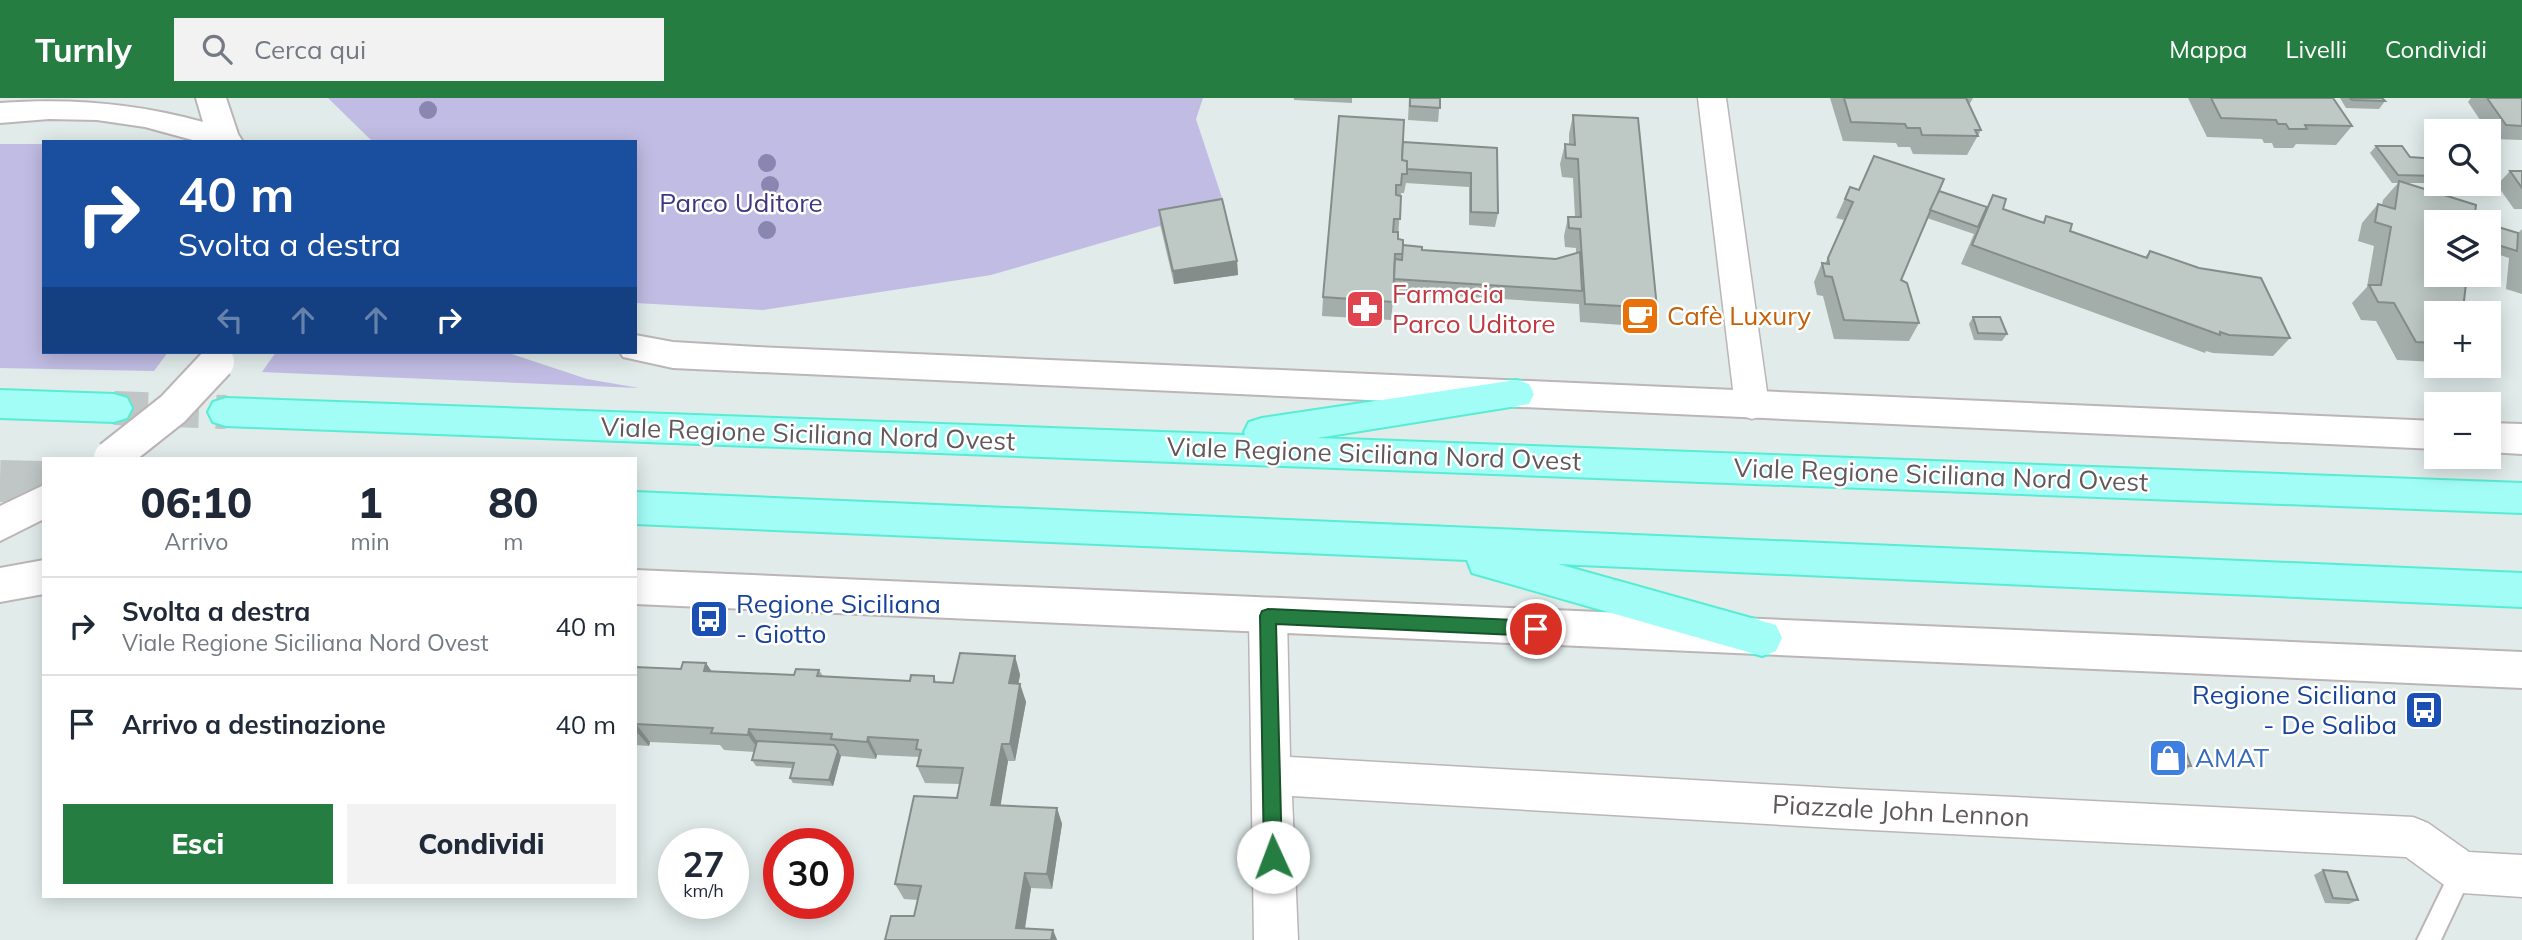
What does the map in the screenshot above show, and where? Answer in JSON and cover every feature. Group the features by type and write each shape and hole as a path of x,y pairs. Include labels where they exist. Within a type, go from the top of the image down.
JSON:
{"main road":[{"path":"1167,446 1516,394"},
{"path":"0,404 114,408"},
{"name":"Viale Regione Siciliana Nord Ovest","path":"226,412 2522,498"},
{"path":"637,508 2522,590"},
{"path":"1423,544 1762,638"}],"street":[{"path":"211,98 226,140"},
{"path":"1712,98 1752,406"},
{"path":"7,109 119,112 157,118 226,140"},
{"path":"637,348 673,355 757,360 2424,434"},
{"path":"112,457 173,409 221,357"},
{"path":"2501,438 2522,439"},
{"path":"0,525 42,501"},
{"path":"0,586 42,577"},
{"path":"637,587 2522,670"},
{"path":"1268,616 1276,940"},
{"name":"Piazzale John Lennon","path":"1270,775 1837,808 2413,837 2462,872"},
{"path":"2462,872 2522,876"}],"lane":[{"path":"2429,940 2462,872"}],"green space":[{"name":"Parco Uditore","path":"328,98 1203,98 1196,119 1225,207 991,275 763,310 637,303 637,140 371,140"},
{"path":"0,144 42,144 42,354 167,354 154,371 0,368"},
{"path":"275,354 512,354 587,379 639,388 262,372"}],"building":[{"path":"1410,98 1440,98 1440,108 1410,106"},
{"path":"1844,98 1966,98 1981,130 1975,130 1978,136 1922,135 1920,128 1907,128 1905,124 1851,122"},
{"path":"2211,98 2333,98 2352,126 2305,125 2307,129 2289,129 2286,124 2278,124 2276,120 2221,118"},
{"path":"2350,98 2382,98 2385,101 2352,100"},
{"path":"2487,98 2522,98 2522,126 2506,125"},
{"path":"1573,115 1638,118 1657,308 1585,304 1580,229 1569,228 1568,217 1581,217 1578,159 1566,158 1565,144 1575,145"},
{"path":"1339,116 1404,120 1402,160 1407,161 1407,174 1402,174 1401,185 1396,185 1396,195 1401,196 1400,219 1394,219 1393,232 1398,232 1398,239 1403,240 1403,254 1395,254 1393,302 1323,297"},
{"path":"1403,142 1497,148 1498,213 1471,212 1471,173 1407,169 1407,161 1402,160"},
{"path":"2376,146 2402,146 2410,157 2424,158 2424,176 2398,175"},
{"path":"1874,156 1944,179 1901,280 1907,283 1919,323 1844,320 1832,277 1825,276 1822,263 1829,264 1828,258 1853,202 1845,199 1850,187 1859,190"},
{"path":"2510,171 2522,171 2522,188"},
{"path":"2399,181 2424,189 2424,196 2447,196 2476,205 2475,210 2424,210 2424,287 2466,287 2464,301 2424,301 2424,342 2416,342 2394,303 2378,302 2369,285 2381,285 2391,227 2375,222 2378,204 2395,209"},
{"path":"1939,191 1987,207 1978,227 1930,210"},
{"path":"1993,195 2006,199 2003,209 2044,223 2046,216 2072,224 2070,231 2147,258 2150,251 2199,268 2261,278 2290,338 2229,335 2220,332 2220,335 1972,245"},
{"path":"1222,199 1237,261 1173,271 1159,210"},
{"path":"2501,228 2518,233 2517,251 2501,246"},
{"path":"1403,245 1422,247 1422,250 1556,259 1580,252 1582,291 1394,279 1395,259 1402,260"},
{"path":"1973,317 2000,317 2007,334 1978,333"},
{"path":"960,653 1015,656 1009,683 1020,684 1010,744 1002,744 991,805 1057,808 1047,874 1025,873 1016,928 1053,930 1051,940 885,940 891,916 914,916 921,886 895,884 914,796 957,798 963,768 917,766 921,750 916,749 918,740 868,737 867,742 831,739 832,734 749,729 748,735 711,733 713,728 637,724 637,667 681,669 683,662 706,663 704,671 794,675 796,669 819,670 817,676 910,681 911,675 934,676 934,682 953,683"},
{"path":"2160,740 2182,741 2191,766 2168,765"},
{"path":"757,741 834,745 838,751 829,780 790,778 794,763 752,760"},
{"path":"2323,870 2347,872 2358,900 2333,898"}],"tunnel":[{"path":"114,408 226,412"},
{"path":"0,481 42,482"}],"place":[{"name":"Farmacia Parco Uditore","path":"1365,309"},
{"name":"Cafè Luxury","path":"1640,316"},
{"name":"Regione Siciliana - Giotto","path":"709,619"},
{"name":"Regione Siciliana - De Saliba","path":"2424,710"},
{"name":"AMAT","path":"2168,758"}],"route":[{"path":"1273,857 1268,616 1536,629"}]}
